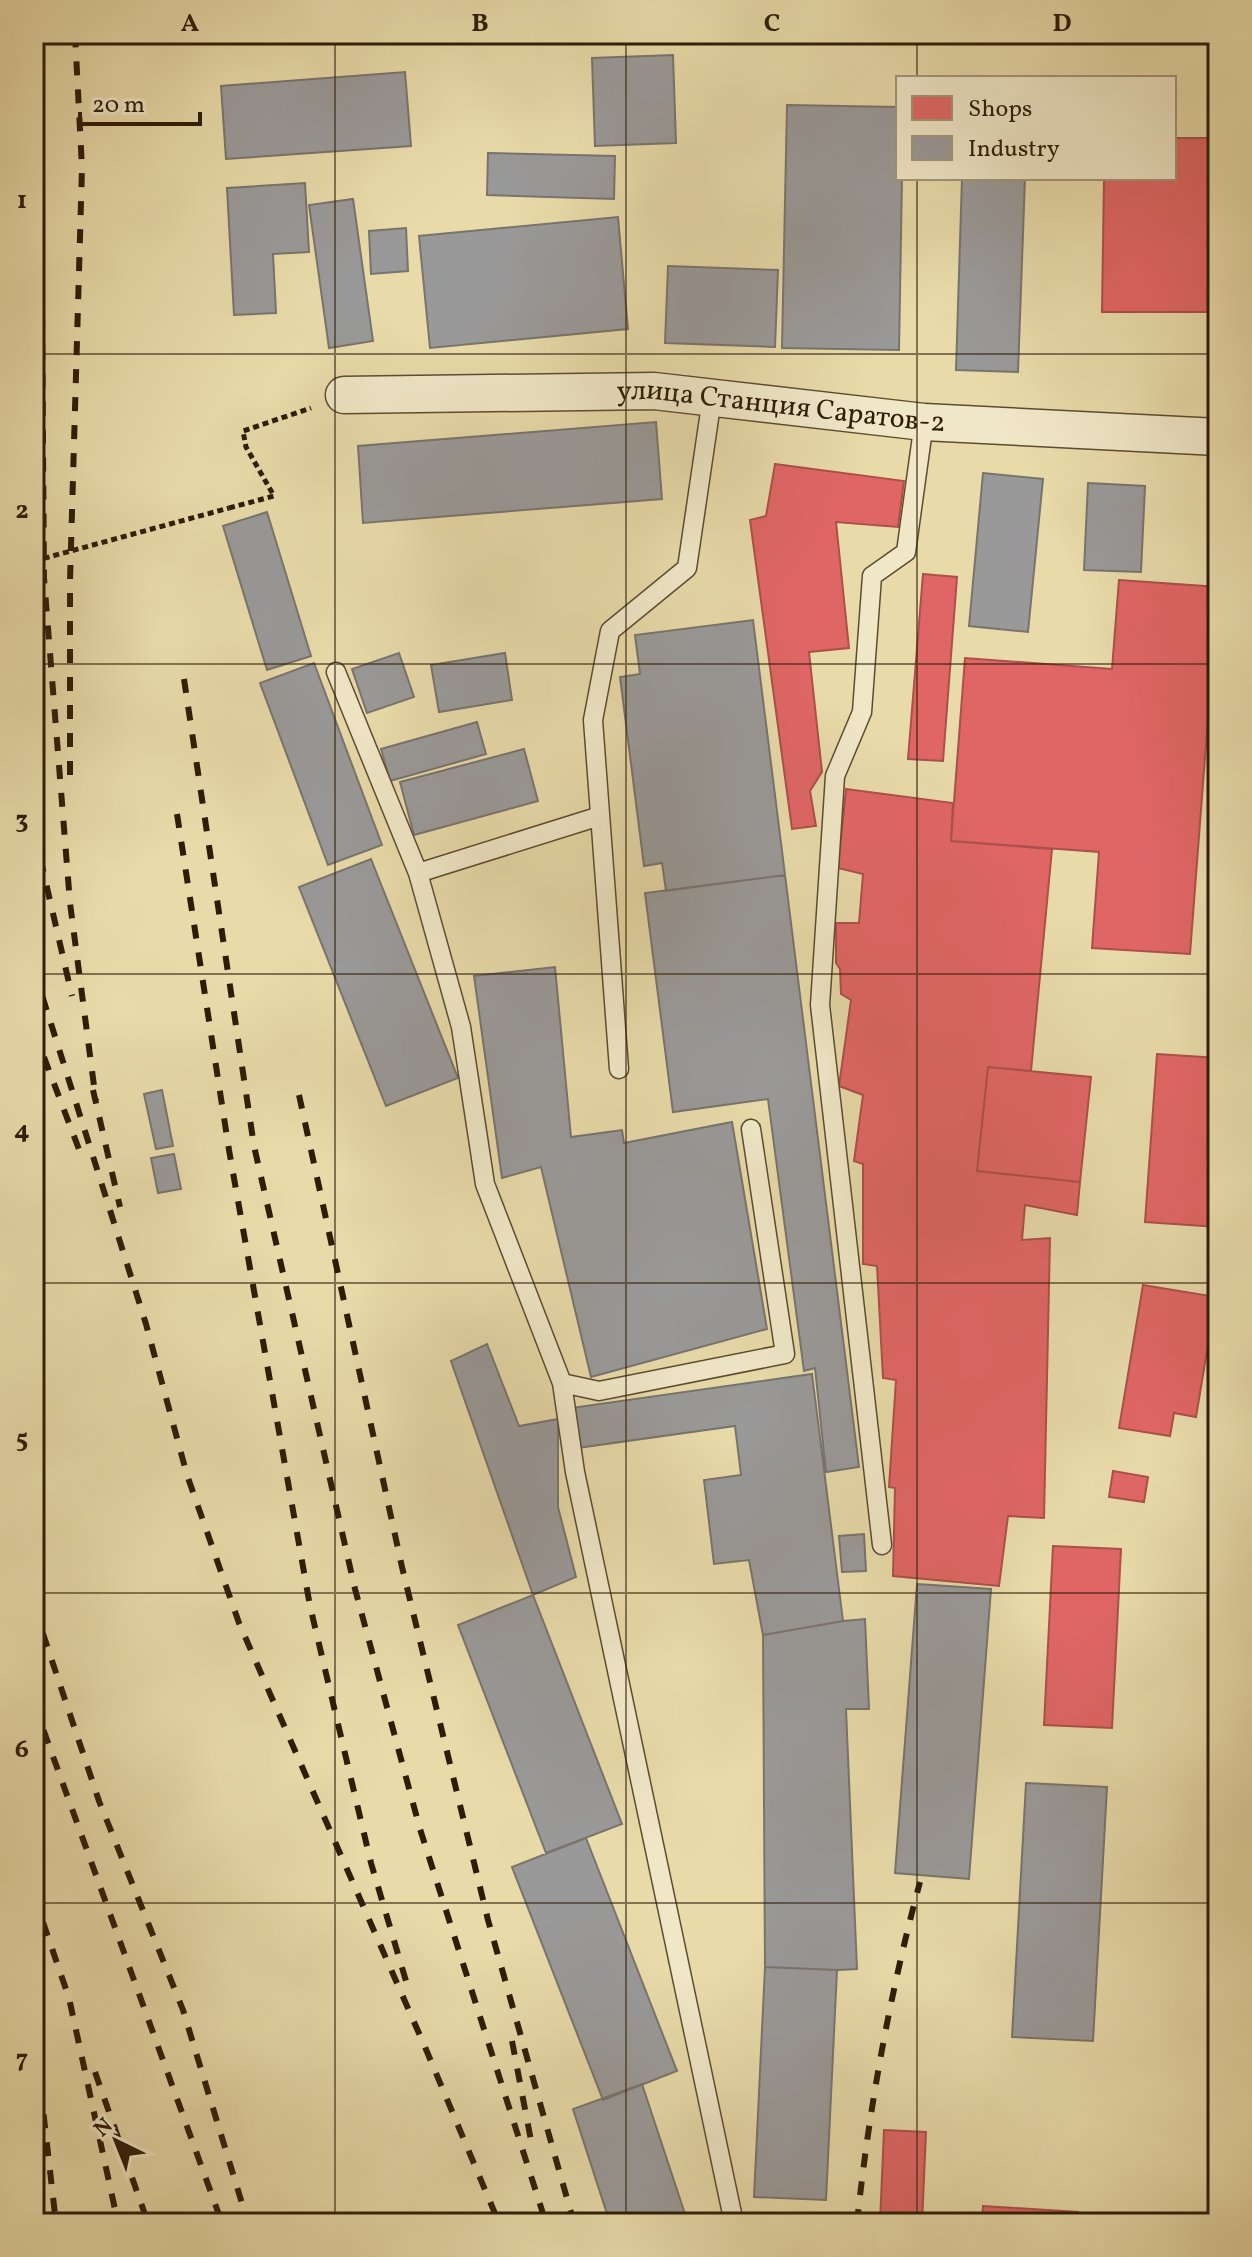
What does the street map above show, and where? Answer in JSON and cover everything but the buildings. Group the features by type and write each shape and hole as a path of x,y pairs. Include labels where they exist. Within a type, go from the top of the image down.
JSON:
{"street":[{"name":"улица Станция Саратов-2","path":"344,395 654,391 924,422 1218,437"}],"lane":[{"path":"619,1069 593,720 610,631 687,568 712,398"},
{"path":"882,1545 820,1005 835,776 862,712 872,576 906,552 924,422"},
{"path":"336,672 418,873 461,1027 485,1184 562,1383 575,1472 734,2223"},
{"path":"418,873 600,816"},
{"path":"562,1383 599,1391 785,1354 751,1129"}],"path":[{"path":"34,561 274,496 246,447 243,431 298,413"}],"railway":[{"path":"70,775 70,581 82,168 75,34"},
{"path":"34,122 41,180 44,578 70,903 96,1101"},
{"path":"184,679 254,1146 355,1589 420,1829 546,2223"},
{"path":"177,814 229,1150 310,1606 371,1863 406,1981"},
{"path":"34,831 72,996"},
{"path":"34,970 146,1324 187,1475 239,1623 499,2223"},
{"path":"34,1031 80,1152"},
{"path":"93,1090 120,1207"},
{"path":"299,1095 402,1567 488,1920 574,2223"},
{"path":"34,1607 99,1801 183,2010 248,2223"},
{"path":"34,1704 222,2223"},
{"path":"857,2223 882,2051 920,1882"},
{"path":"34,1896 69,1998 118,2223"},
{"path":"34,2031 56,2223"},
{"path":"512,2041 533,2151"},
{"path":"95,2072 148,2223"}]}
